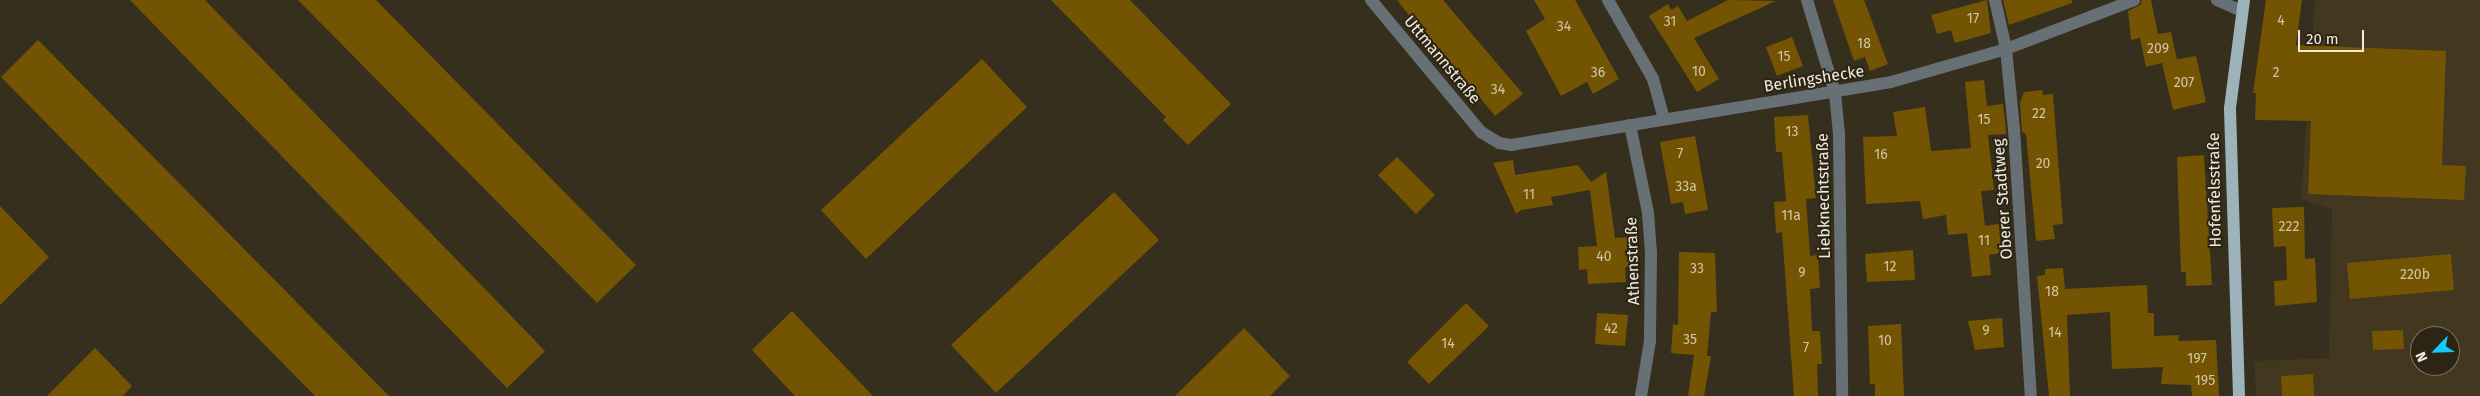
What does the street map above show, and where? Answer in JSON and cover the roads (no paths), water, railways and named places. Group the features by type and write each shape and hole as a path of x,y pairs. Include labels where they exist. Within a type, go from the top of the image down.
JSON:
{"main road":[{"name":"Hofenfelsstraße","path":"2239,396 2230,108 2243,6"}],"street":[{"name":"Uttmannstraße","path":"1371,0 1481,132 1491,139"},
{"path":"1608,0 1654,79 1664,119"},
{"name":"Liebknechtstraße","path":"1807,0 1835,93 1841,171 1842,396"},
{"name":"Oberer Stadtweg","path":"1995,0 2006,49 2022,242 2031,396"},
{"name":"Berlingshecke","path":"1491,139 1511,145 1835,93 1940,70 2006,49 2134,0"},
{"name":"Hofenfelsstraße","path":"2217,0 2243,6"},
{"name":"Athenstraße","path":"1630,125 1648,213 1651,253 1650,341 1641,396"}]}
